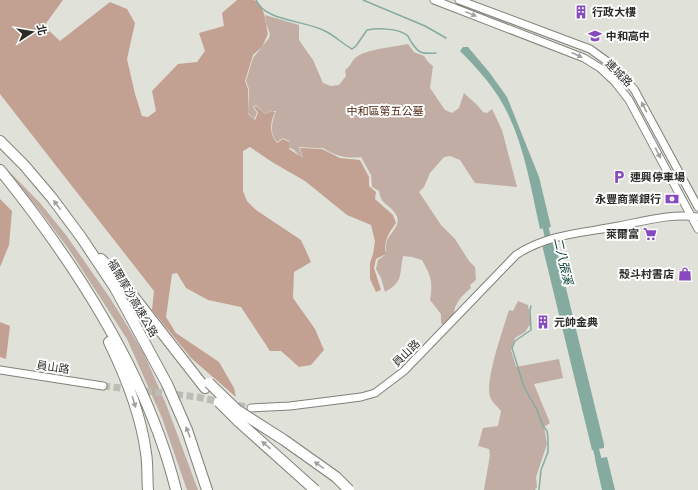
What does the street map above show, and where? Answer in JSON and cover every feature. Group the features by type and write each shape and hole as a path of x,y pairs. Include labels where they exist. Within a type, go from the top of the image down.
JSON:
{"highway":[{"name":"福爾摩沙高速公路","path":"0,141 29,170 52,198 81,237 115,288 167,384 188,430 207,490"},
{"path":"0,170 71,265 123,354 158,432 176,490"},
{"path":"81,237 116,274 183,360 238,421 315,490"},
{"path":"71,265 127,380 137,413 146,452 148,490"},
{"path":"207,386 237,410 284,440 336,477 350,490"}],"main road":[{"name":"連城路","path":"434,0 574,54 600,68 615,82 629,100 694,216 698,229"},
{"name":"連城路","path":"459,0 590,49 608,62 634,89 698,207"},
{"name":"員山路","path":"251,408 290,406 361,397 375,393 404,371 516,255 528,247 554,237 581,231 608,228 656,219 694,216"},
{"name":"員山路","path":"0,370 103,386"}],"green space":[{"name":"中和區第五公墓","path":"265,15 299,25 299,40 313,60 323,83 331,86 339,85 346,76 345,70 355,58 366,52 408,44 414,52 424,56 433,66 430,88 445,110 452,113 459,108 464,93 483,112 487,113 492,109 502,130 517,187 475,183 460,160 450,156 444,157 430,173 424,187 419,192 441,225 455,239 469,261 475,267 476,280 470,285 471,288 460,300 454,310 454,314 443,325 441,323 441,314 430,300 430,279 422,260 403,256 401,273 398,281 385,292 381,278 376,269 378,260 385,255 387,240 396,228 398,221 395,213 381,199 379,191 372,187 371,175 361,157 351,158 341,156 323,148 299,147 303,159 293,149 289,148 289,141 283,138 277,142 274,138 272,127 276,111 271,111 265,114 256,105 253,107 257,113 254,119 248,113 249,89 246,81 253,58 269,38 270,34 266,24"},
{"path":"0,162 40,203 66,235 110,298 128,327 144,354 166,404 198,490 187,490 162,418 127,339 70,251 41,212"},
{"path":"518,301 528,305 531,323 525,332 515,338 511,350 516,367 559,359 563,378 534,384 550,423 544,427 547,444 536,477 537,487 535,490 484,490 490,455 489,449 478,446 483,428 498,426 501,411 491,399 489,392 490,381 499,342 509,310 513,311"}],"shaded area":[{"path":"0,0 63,0 44,26 60,41 110,2 127,9 135,23 127,59 142,116 148,117 156,111 152,91 178,64 197,62 205,51 199,33 224,26 222,13 237,0 253,0 257,2 263,10 268,34 262,47 253,55 245,81 248,89 248,114 255,120 258,113 254,107 256,106 265,114 272,111 275,112 271,128 274,139 277,143 283,139 289,142 289,149 303,158 300,148 322,149 340,158 360,160 369,177 369,186 376,192 375,199 393,215 396,223 386,241 386,254 376,259 374,268 381,290 376,292 370,279 370,263 375,241 371,225 347,215 305,181 250,147 243,151 243,191 247,201 256,210 301,240 311,262 294,272 293,298 315,329 324,350 311,365 299,367 281,351 270,351 241,307 208,300 186,288 177,273 172,274 166,317 176,333 219,362 234,388 236,397 191,358 152,310 154,291 0,94"},
{"path":"0,199 12,211 9,245 0,267"},
{"path":"0,322 10,326 6,359 0,357"}],"water":[{"path":"463,47 468,47 507,97 539,177 551,227 540,229 525,160 507,111 489,84 460,51"},
{"path":"555,243 604,448 592,450 543,249 543,246"},
{"path":"607,457 615,490 602,490 595,459"}],"waterway":[{"path":"256,0 268,13 287,20 319,28 352,49 356,46 367,30 382,29 398,31 407,35 419,51 436,53"},
{"path":"363,0 425,26 446,38"},
{"name":"二八張溪","path":"546,229 549,243"},
{"path":"531,306 531,330 515,341 512,348 524,387 537,410 543,426 547,431 548,452 541,470 539,490"},
{"name":"二八張溪","path":"594,441 600,465"}],"tunnel":[{"path":"103,386 197,397 251,408"}],"place":[{"name":"行政大樓","path":"581,12"},
{"name":"中和高中","path":"595,36"},
{"name":"連興停車場","path":"619,177"},
{"name":"永豐商業銀行","path":"672,199"},
{"name":"萊爾富","path":"650,234"},
{"name":"殼斗村書店","path":"685,274"},
{"name":"元帥金典","path":"543,322"}]}
